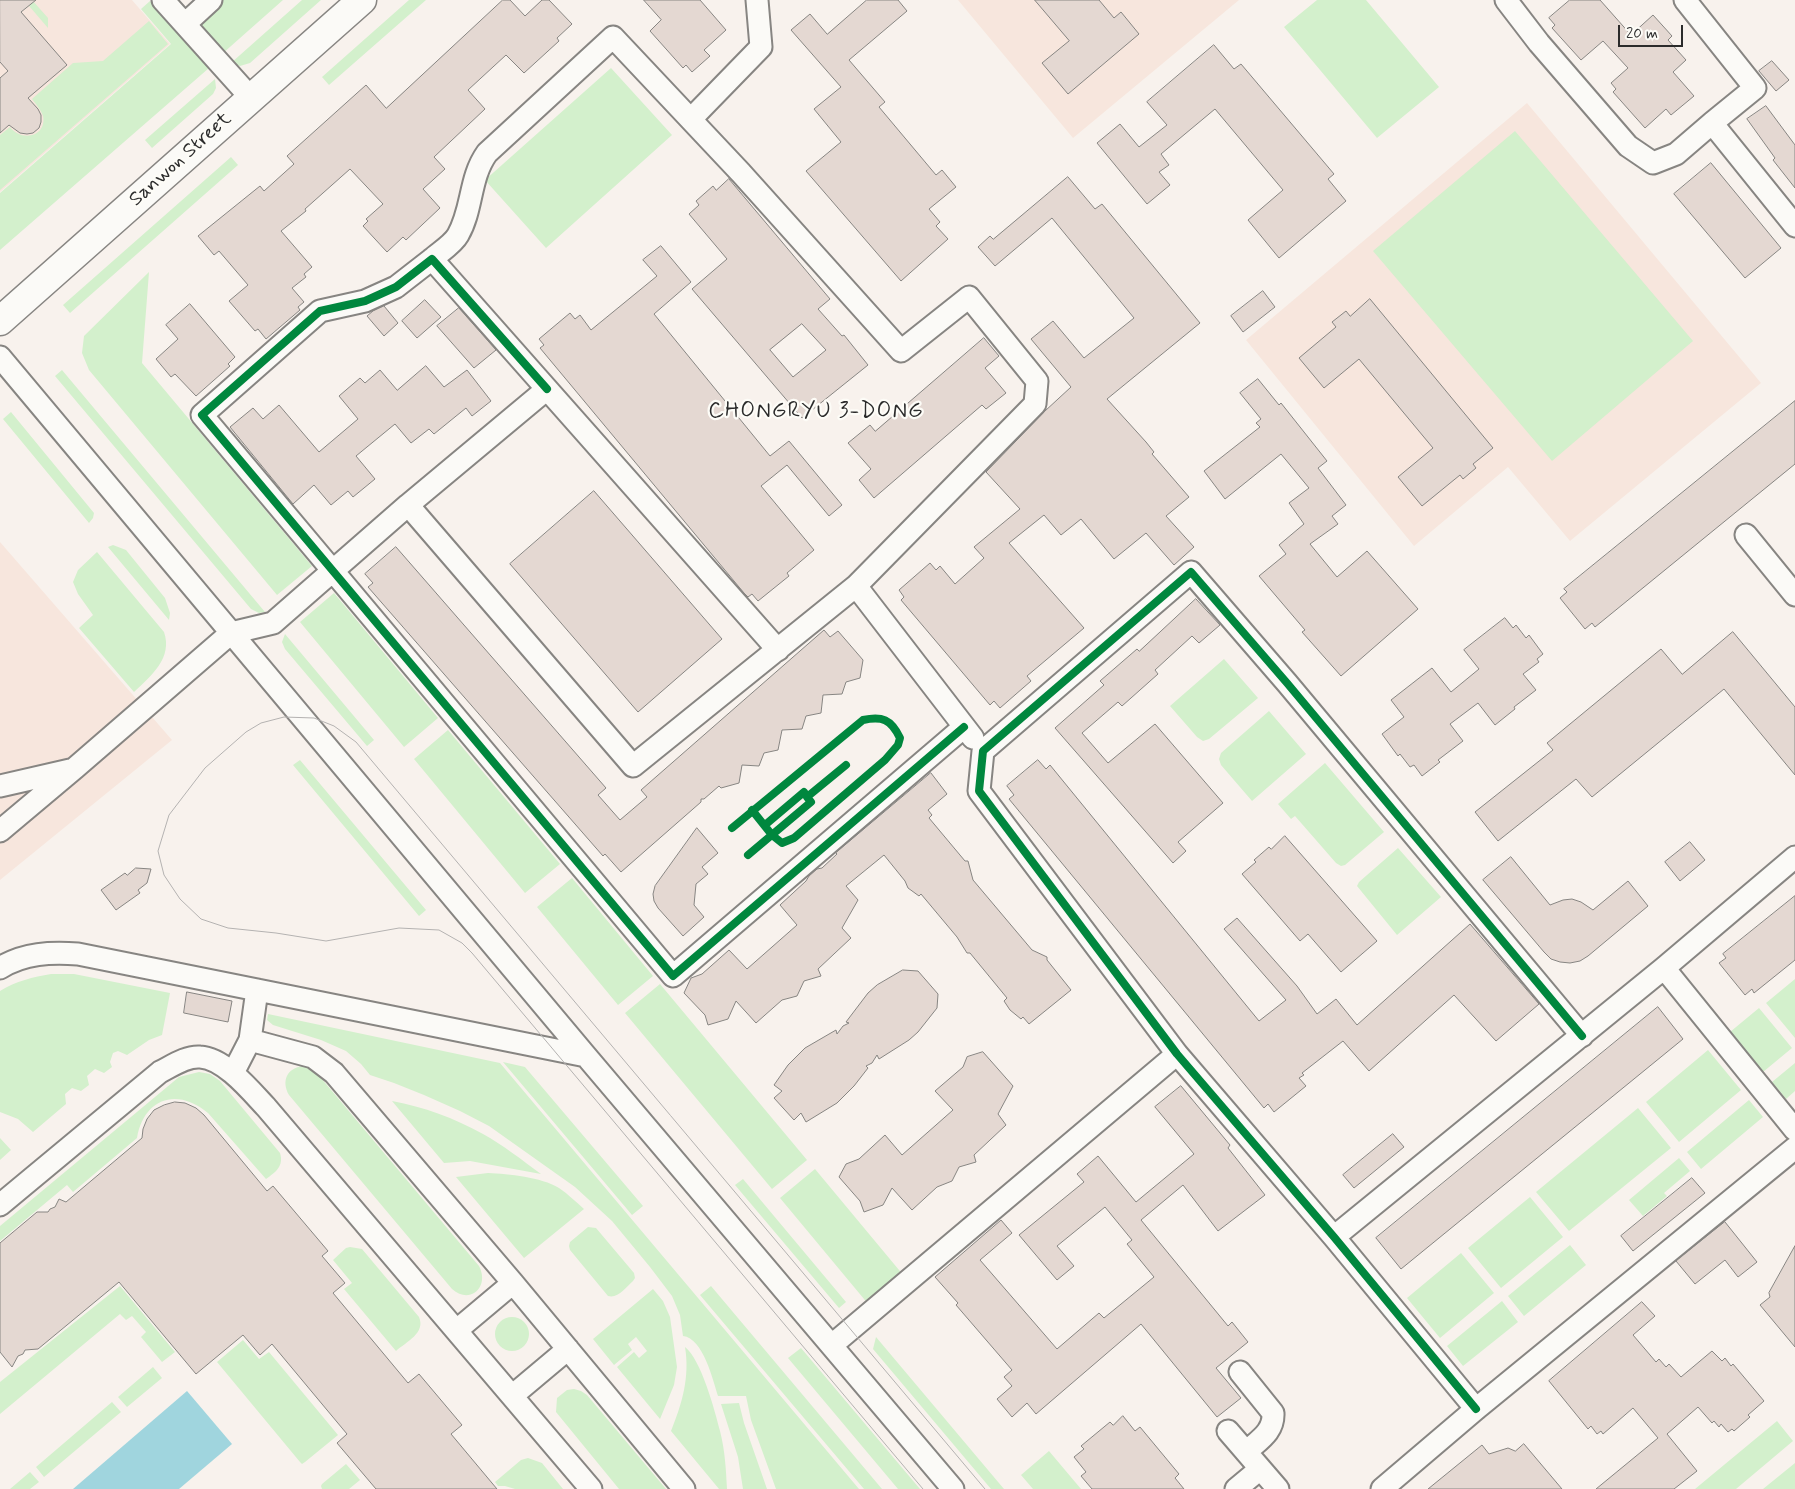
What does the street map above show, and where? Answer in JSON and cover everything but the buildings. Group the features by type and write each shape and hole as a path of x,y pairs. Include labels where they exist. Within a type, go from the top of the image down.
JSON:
{"main road":[{"name":"Sanwon Street","path":"0,321 362,0"}],"street":[{"path":"163,0 251,98"},
{"path":"185,24 211,0"},
{"path":"691,119 761,47 757,0"},
{"path":"1506,0 1538,43 1628,146 1653,163 1676,154 1755,88 1685,0"},
{"path":"408,505 633,766 856,586 1035,404 1037,380 969,297 901,351 741,172 613,37 487,153 476,172 466,218 458,236 396,287 365,301 320,312 202,414 673,976 964,727"},
{"path":"1712,123 1795,226"},
{"path":"432,259 778,650"},
{"path":"0,357 486,934 586,1056 953,1489"},
{"path":"0,830 231,633 273,623 408,505 547,389"},
{"path":"1746,535 1795,595"},
{"path":"1476,1409 1334,1237 1177,1054 979,791 983,751 1191,572 1287,683 1582,1036"},
{"path":"856,586 983,751"},
{"path":"0,786 75,768"},
{"path":"1334,1237 1582,1036 1795,857"},
{"path":"0,968 9,962 30,956 55,952 78,954 586,1056"},
{"path":"1664,968 1795,1130"},
{"path":"233,1073 250,1040 257,990"},
{"path":"250,1040 313,1057 334,1073 513,1283 684,1489"},
{"path":"832,1345 1177,1054"},
{"path":"0,1205 167,1069 179,1062 200,1057 214,1062 233,1073 266,1107 592,1489"},
{"path":"1382,1489 1476,1409 1795,1148"},
{"path":"456,1330 513,1283"},
{"path":"512,1396 568,1349"},
{"path":"1240,1372 1272,1413 1273,1422 1270,1429 1246,1452"},
{"path":"1228,1431 1278,1489"},
{"path":"1236,1489 1260,1468"}],"shaded area":[{"path":"0,0 132,0 170,44 0,192"},
{"path":"958,0 1239,0 1073,138"},
{"path":"1527,103 1761,383 1570,541 1508,467 1414,546 1246,340"},
{"path":"0,542 172,740 0,880"}],"green space":[{"path":"24,0 32,0 48,18 48,28"},
{"path":"222,0 283,0 222,54 196,23"},
{"path":"302,0 321,0 250,63 240,66 231,63"},
{"path":"409,0 426,0 329,85 322,77"},
{"path":"1317,0 1366,0 1439,87 1377,138 1284,27"},
{"path":"150,1 209,68 0,250 0,193 171,44 141,9"},
{"path":"149,21 168,44 0,190 0,135 10,127 20,135 26,136 37,133 41,129 43,116 32,99 73,63 103,61"},
{"path":"611,68 672,135 546,248 485,180"},
{"path":"215,79 216,88 213,94 152,148 145,140"},
{"path":"1515,131 1693,341 1552,461 1373,251"},
{"path":"231,157 238,165 70,313 63,305"},
{"path":"149,272 142,363 312,566 277,595 89,370 82,353 84,336"},
{"path":"62,370 265,612 259,613 251,609 55,376"},
{"path":"11,412 94,513 89,523 3,419"},
{"path":"113,545 126,550 165,598 170,613 169,620 108,547"},
{"path":"97,552 164,632 166,650 159,666 134,692 79,628 93,615 78,594 73,582 78,570"},
{"path":"334,593 438,718 404,747 300,622"},
{"path":"285,634 374,740 367,746 285,649 282,642"},
{"path":"1224,659 1258,698 1209,739 1203,741 1197,737 1170,706"},
{"path":"1269,711 1306,754 1252,801 1221,765 1219,759 1221,753"},
{"path":"448,730 560,864 525,893 414,759"},
{"path":"300,760 426,910 419,916 293,765"},
{"path":"1325,763 1384,832 1345,865 1341,866 1336,863 1295,816 1291,819 1278,804"},
{"path":"1398,848 1441,897 1397,935 1357,886 1359,882"},
{"path":"572,878 653,976 618,1005 537,907"},
{"path":"51,974 74,974 170,993 162,1035 149,1040 127,1055 118,1051 113,1053 110,1062 112,1067 104,1073 95,1069 87,1076 89,1085 81,1091 72,1088 65,1094 66,1104 33,1132 18,1119 0,1112 0,991 25,980"},
{"path":"1795,979 1795,1038 1766,1003"},
{"path":"660,984 807,1160 772,1189 625,1013"},
{"path":"1759,1008 1792,1048 1763,1072 1730,1032"},
{"path":"268,1014 500,1063 859,1489 776,1489 751,1420 746,1396 718,1396 702,1352 690,1338 683,1336 680,1315 672,1296 612,1221 575,1187 489,1126 424,1095 370,1075 346,1051 321,1040 273,1025 267,1020"},
{"path":"1708,1050 1741,1090 1679,1142 1646,1102"},
{"path":"503,1062 525,1067 643,1206 632,1215"},
{"path":"1795,1063 1795,1091 1786,1099 1772,1082"},
{"path":"303,1066 316,1072 479,1266 482,1281 476,1291 465,1295 452,1289 289,1095 286,1085 287,1076 293,1069"},
{"path":"199,1072 210,1074 220,1081 280,1153 280,1165 273,1174 266,1179 208,1113 196,1105 185,1100 163,1101 154,1106 147,1114 141,1124 137,1138 73,1192 67,1185 0,1241 0,1226 179,1077"},
{"path":"1749,1100 1763,1117 1701,1169 1687,1152"},
{"path":"392,1101 427,1110 472,1128 498,1143 541,1174 470,1161 444,1163"},
{"path":"1638,1108 1671,1148 1569,1231 1536,1192"},
{"path":"0,1138 11,1150 0,1160"},
{"path":"1679,1158 1690,1171 1664,1193 1667,1196 1643,1216 1629,1200"},
{"path":"815,1169 904,1276 869,1305 780,1198"},
{"path":"488,1173 525,1177 552,1184 584,1209 524,1258 456,1177"},
{"path":"743,1179 846,1302 839,1308 735,1185"},
{"path":"1530,1197 1563,1237 1501,1288 1468,1248"},
{"path":"588,1227 596,1228 634,1273 635,1278 633,1281 615,1296 608,1296 570,1250 570,1242"},
{"path":"1570,1245 1586,1265 1524,1316 1508,1296"},
{"path":"346,1248 362,1249 419,1317 420,1328 414,1337 396,1351 344,1289 352,1283 333,1260"},
{"path":"1461,1253 1494,1293 1440,1338 1407,1298"},
{"path":"120,1286 175,1352 162,1362 141,1337 146,1332 132,1316 126,1320 120,1314 0,1414 0,1382"},
{"path":"711,1286 882,1489 864,1489 700,1295"},
{"path":"653,1289 663,1301 670,1317 677,1367 674,1385 660,1419 617,1367 634,1352 639,1358 647,1351 636,1337 628,1344 632,1350 614,1365 593,1339"},
{"path":"1502,1301 1518,1322 1463,1366 1447,1346"},
{"path":"512,1317 519,1318 524,1322 528,1327 528,1341 524,1346 519,1350 512,1351 505,1350 500,1346 496,1341 495,1334 496,1327 500,1322 505,1318"},
{"path":"876,1337 1004,1489 991,1489 873,1349"},
{"path":"243,1340 259,1359 269,1352 338,1435 302,1464 217,1362"},
{"path":"685,1347 697,1362 715,1411 723,1445 727,1489 719,1489 671,1431 679,1411 686,1380"},
{"path":"801,1348 920,1489 898,1489 788,1358"},
{"path":"153,1367 162,1378 127,1407 118,1397"},
{"path":"574,1389 587,1395 666,1489 619,1489 556,1412 557,1398 567,1390"},
{"path":"112,1402 121,1412 44,1477 36,1467"},
{"path":"739,1403 767,1489 743,1489 738,1457 721,1404"},
{"path":"1777,1421 1793,1441 1736,1489 1695,1489"},
{"path":"1049,1451 1081,1489 1033,1489 1021,1475"},
{"path":"528,1458 542,1463 563,1489 515,1489 498,1486 495,1482 521,1460"},
{"path":"1795,1463 1795,1489 1763,1489"},
{"path":"346,1464 360,1480 349,1489 322,1489 322,1484"},
{"path":"30,1472 39,1482 30,1489 10,1489"}],"water":[{"path":"187,1391 232,1444 179,1489 73,1489"}],"tram line":[{"path":"923,1489 462,943 439,930 399,928 326,941 228,928 201,919 180,899 164,875 158,851 169,815 205,768 246,732 261,723 284,717 314,718 334,726 356,742 985,1489"}],"cycle path":[{"path":"547,389 432,259 396,287 365,301 320,311 202,415 673,976 964,727"},
{"path":"1476,1409 1334,1237 1177,1054 979,791 983,751 1191,572 1287,683 1582,1036"},
{"path":"732,828 863,720 876,718 885,720 897,732 900,738 898,745 885,760 794,838 782,843 772,835 752,810"},
{"path":"765,825 804,792 807,797 846,765"},
{"path":"748,855 811,802 807,797"}],"district":[{"name":"CHONGRYU 3-DONG","path":"816,412"}]}
